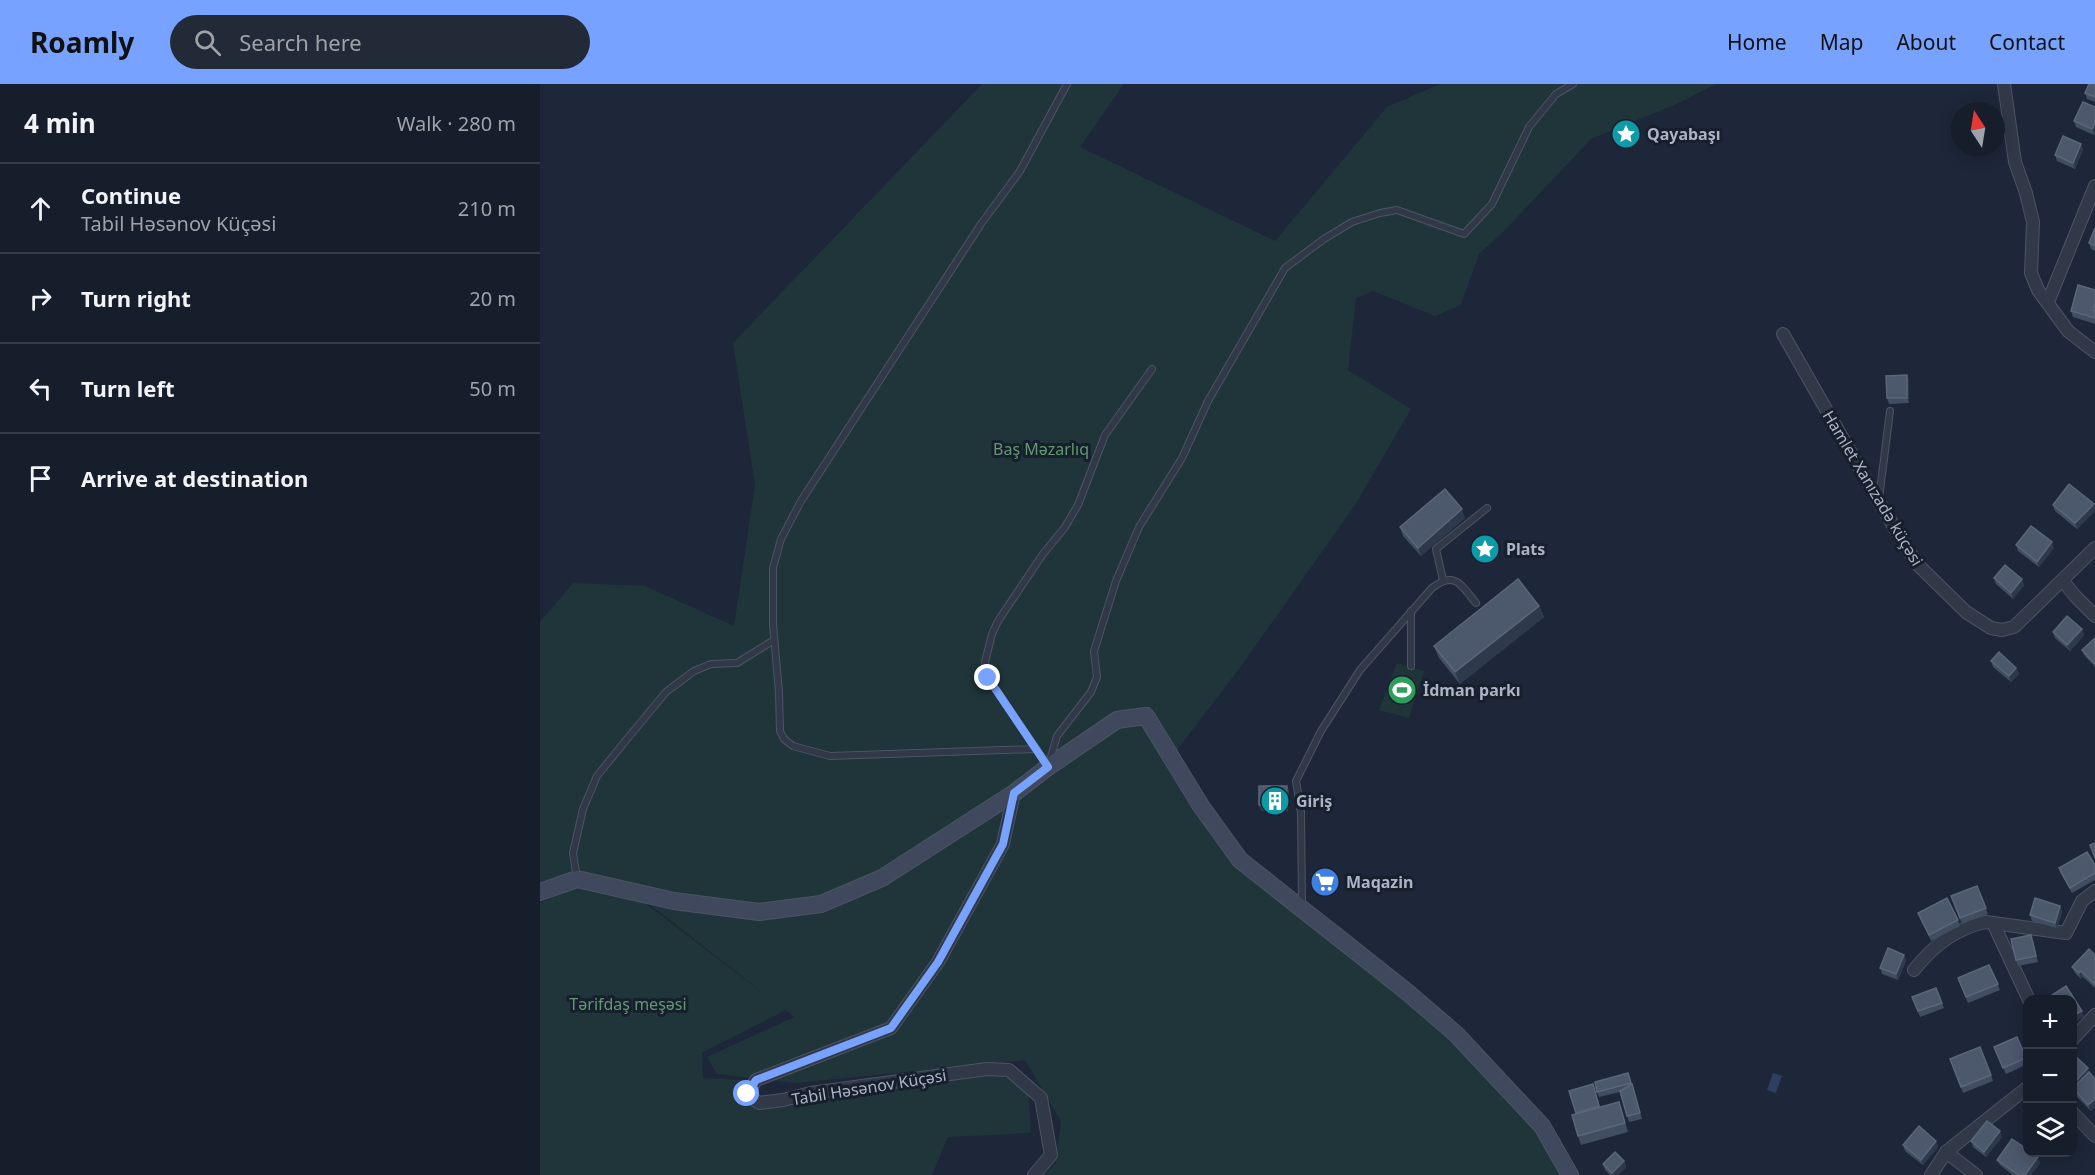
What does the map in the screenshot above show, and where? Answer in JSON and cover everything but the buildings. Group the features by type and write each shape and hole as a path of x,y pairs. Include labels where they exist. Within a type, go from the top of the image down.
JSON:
{"street":[{"path":"2004,84 2016,162 2033,222 2031,273 2037,290 2068,332 2095,352"},
{"path":"2048,302 2095,186"},
{"name":"Hamlet Xanızadə küçəsi","path":"1783,334 1878,502 1916,563 1966,612 1991,628 2002,630 2014,627 2095,548"},
{"path":"2063,580 2074,596 2095,616"},
{"path":"540,892 577,879 674,901 759,912 821,904 882,878 1014,793 1117,720 1146,716 1201,806 1240,860 1456,1034 1542,1125 1570,1175"},
{"name":"Tabil Həsənov Küçəsi","path":"1014,793 1003,844 938,962 891,1028 756,1080 747,1094 759,1103 811,1093 987,1069 1009,1070 1041,1098 1051,1155 1034,1175"},
{"path":"1914,970 1928,953 1959,931 1974,924 1986,922 2066,933 2082,901 2095,891"},
{"path":"1993,923 2027,995"},
{"path":"2077,1035 2095,1014"},
{"path":"1931,1175 1946,1152 2023,1091"},
{"path":"2077,1116 2095,1136"},
{"path":"1946,1152 1976,1175"}],"lane":[{"path":"1036,749 830,756 793,746 784,739 780,731 774,640 773,568 781,539 801,501 981,224 1020,171 1067,84"},
{"path":"1048,767 1057,736 1091,692 1097,677 1094,651 1116,580 1139,528 1182,458 1208,401 1285,268 1324,239 1352,222 1380,213 1397,210 1464,234 1492,204 1529,127 1556,94 1573,84"},
{"path":"1048,767 988,678 985,662 992,634 1043,554 1065,527 1078,505 1105,435 1152,369"},
{"path":"1878,502 1890,411"},
{"path":"1443,580 1436,549 1487,508"},
{"path":"1302,909 1301,812 1296,781 1321,731 1360,670 1411,610 1443,580 1450,579 1460,583 1476,603"},
{"path":"1411,610 1411,666"},
{"path":"577,879 573,853 583,809 597,776 627,739 666,692 693,671 711,664 737,663 774,640"}],"green space":[{"name":"Baş Məzarlıq","path":"982,84 1124,84 1080,147 1275,241 1387,107 1440,84 1716,84 1681,102 1591,139 1506,229 1479,254 1461,305 1435,316 1373,291 1356,298 1348,370 1411,409 1355,505 1239,669 1174,754 1209,827 1351,935 1458,1026 1571,1175 1044,1175 1056,1163 1061,1121 1025,1060 796,1083 717,1074 707,1057 794,1017 786,1010 702,1053 703,1078 744,1080 743,1094 761,1106 999,1074 1028,1088 1031,1133 948,1137 932,1175 540,1175 540,903 576,887 637,897 771,999 639,896 577,885 540,901 540,622 573,583 645,586 734,626 755,485 733,343"},
{"name":"İdman parkı","path":"1397,663 1424,671 1409,718 1379,710"}],"water":[{"path":"1773,1073 1782,1076 1776,1093 1767,1090"}],"place":[{"name":"Qayabaşı","path":"1626,134"},
{"name":"Plats","path":"1485,549"},
{"name":"İdman parkı","path":"1402,690"},
{"name":"Giriş","path":"1275,801"},
{"name":"Maqazin","path":"1325,882"}],"route":[{"path":"747,1094 756,1080 891,1028 938,962 1003,844 1014,793 1048,767 988,678"}],"park label":[{"name":"Tərifdaş meşəsi","path":"628,1004"}]}
